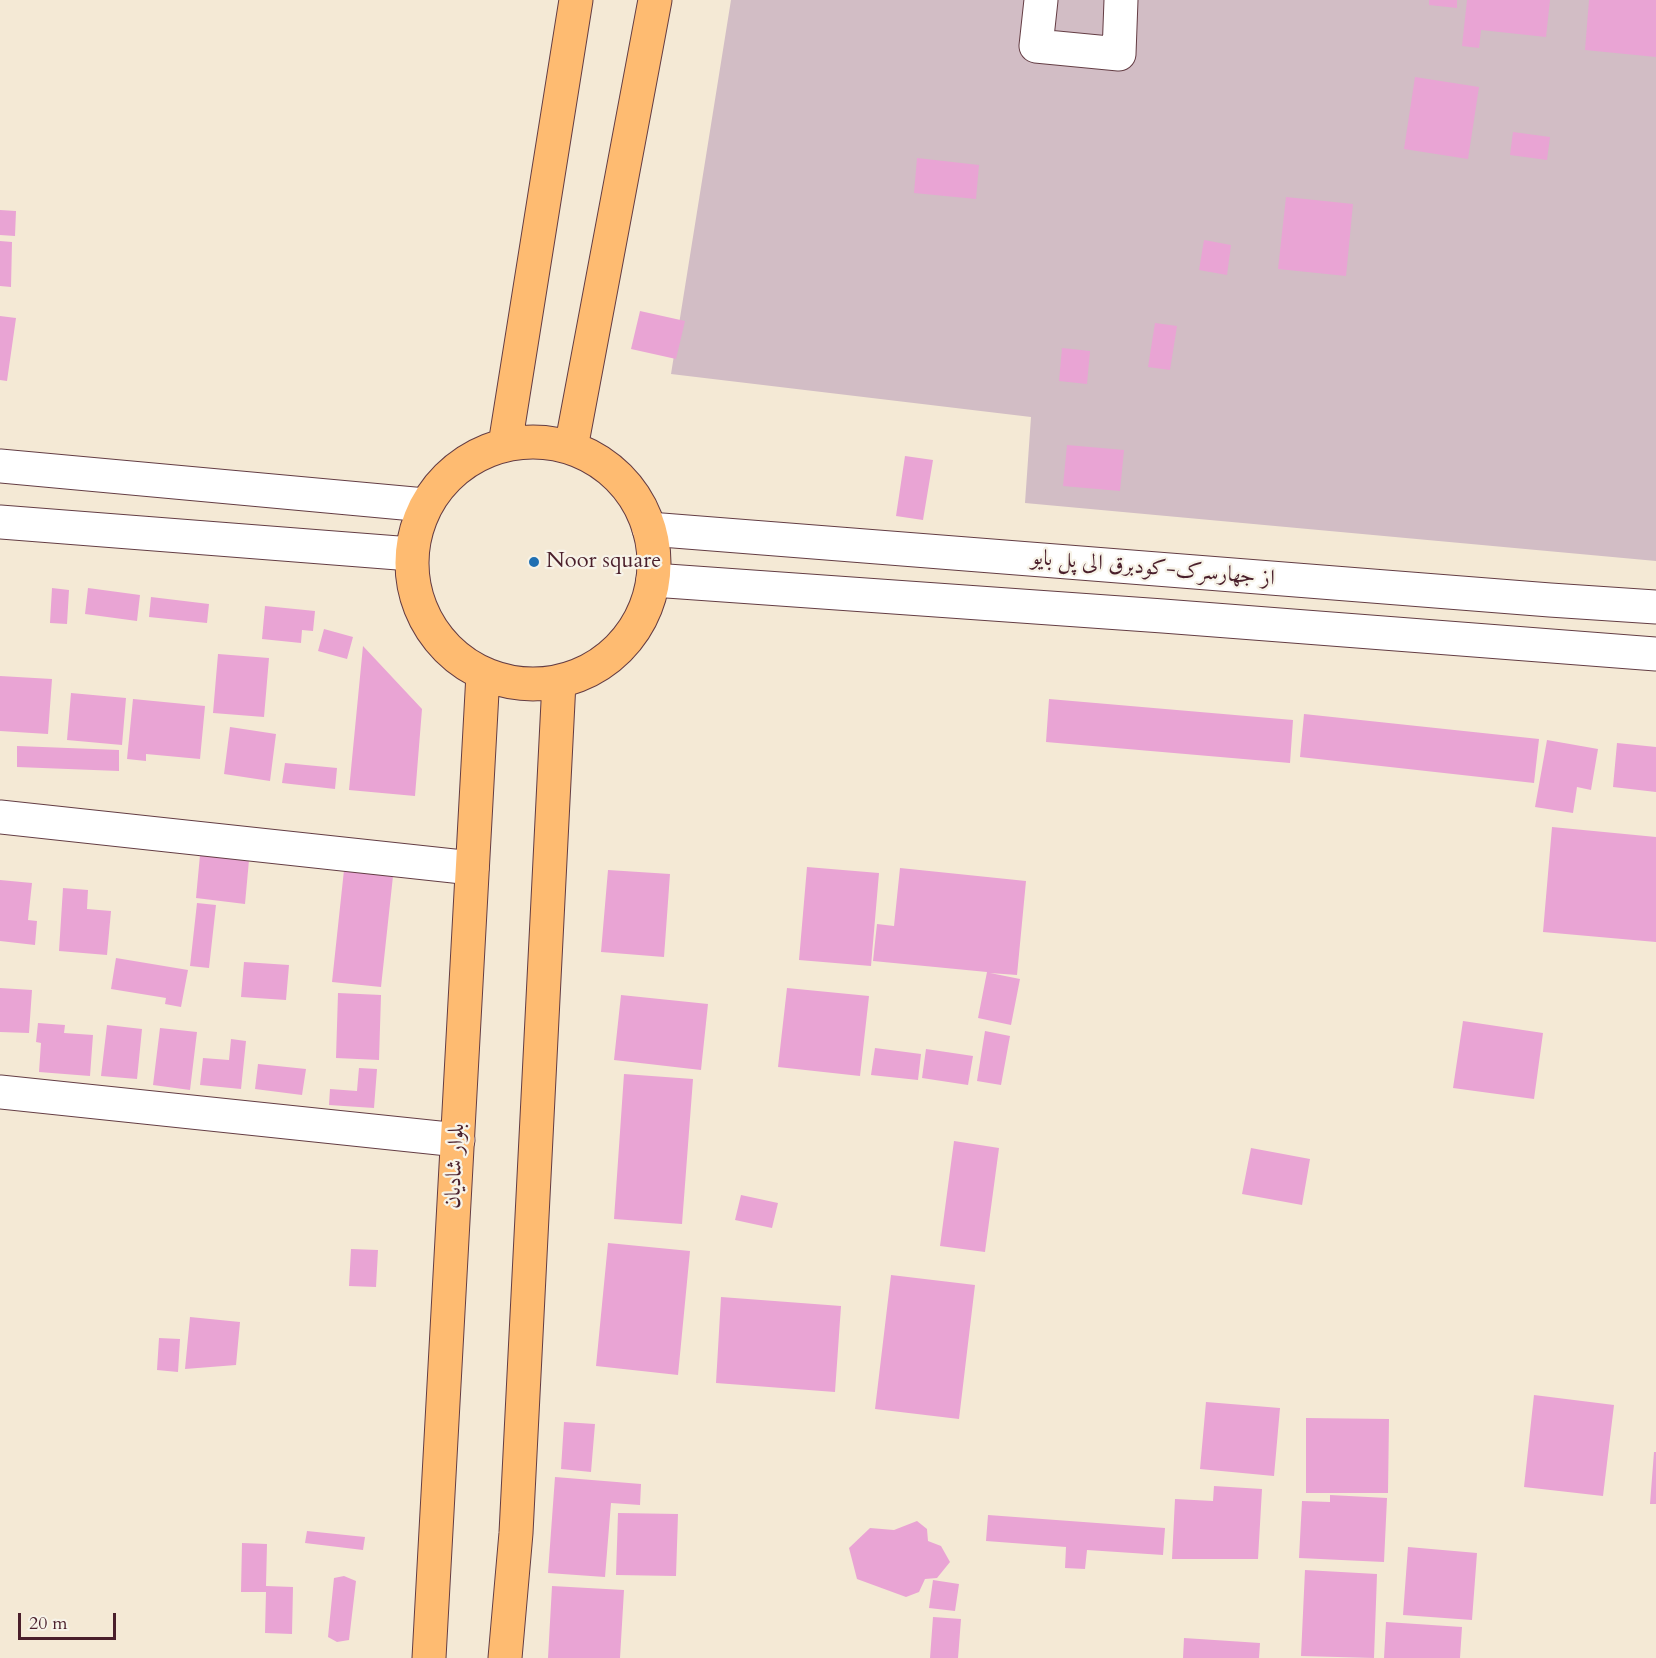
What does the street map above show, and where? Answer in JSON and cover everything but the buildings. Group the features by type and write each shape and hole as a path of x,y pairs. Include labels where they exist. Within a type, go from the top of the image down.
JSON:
{"main road":[{"path":"505,445 576,0"},
{"path":"571,448 655,0"},
{"path":"538,442 571,448 597,461 620,479 638,502 650,529 654,554 653,580 643,615 622,645 594,669 559,682 520,684 483,674 442,645 417,603 411,554 425,505 459,467 505,445 538,442"},
{"name":"بلوار شادیان","path":"429,1658 483,674"},
{"path":"505,1658 516,1533 559,682"}],"street":[{"path":"1041,0 1036,46 1119,54 1121,0"},
{"path":"0,466 425,505"},
{"path":"0,522 411,554"},
{"name":"از جهارسرک-کودبرق الی پل بایو","path":"650,529 1656,607"},
{"name":"از جهارسرک-کودبرق الی پل بایو","path":"653,580 1139,614 1656,654"},
{"path":"0,817 472,868"},
{"path":"0,1092 458,1140"}],"shaded area":[{"path":"731,0 1656,0 1656,561 1025,503 1031,417 671,374"}],"place":[{"name":"Noor square","path":"534,562"}]}
